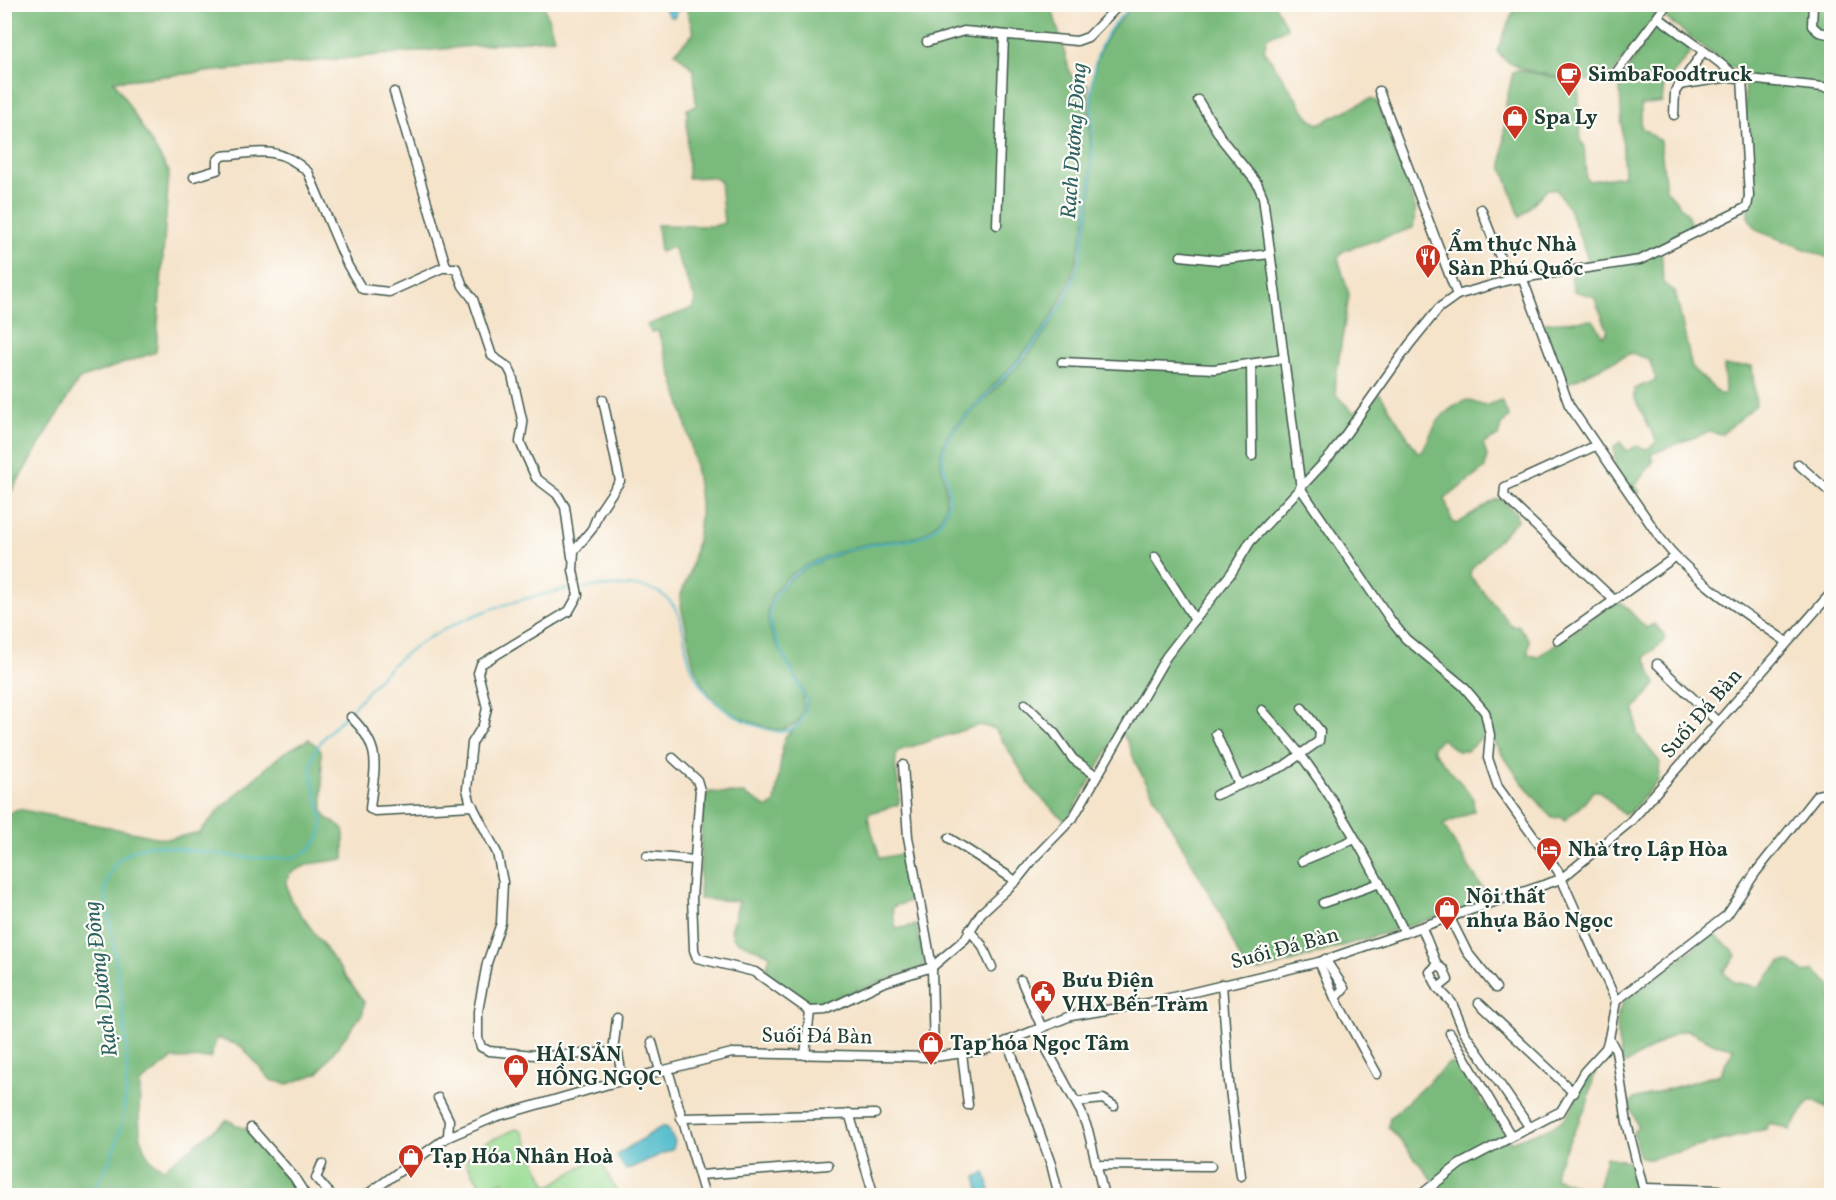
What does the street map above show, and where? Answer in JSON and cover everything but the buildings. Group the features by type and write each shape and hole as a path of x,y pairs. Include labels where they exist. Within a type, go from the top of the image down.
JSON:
{"street":[{"path":"927,42 954,32 1083,39 1120,4"},
{"path":"1613,77 1667,4"},
{"path":"1813,4 1812,26 1818,32 1832,35"},
{"path":"673,758 699,784 692,898 694,950 697,958 754,972 810,1011 826,1010 882,983 932,967 965,939 981,913 1016,881 1036,856 1073,818 1149,685 1232,572 1250,542 1331,455 1425,323 1439,308 1456,295 1509,280 1640,260 1747,207 1749,196 1739,78 1729,68 1703,52 1658,17"},
{"path":"998,225 1004,36"},
{"path":"1674,115 1674,98 1679,85 1703,52"},
{"path":"1679,85 1739,78 1832,88"},
{"path":"1379,91 1456,295"},
{"path":"394,92 446,266"},
{"path":"1198,100 1223,141 1262,191 1301,489 1406,639 1463,686 1485,712 1490,735 1488,758 1498,787 1561,879 1616,1001 1606,1048 1584,1072 1561,1112 1460,1164 1419,1196"},
{"path":"194,177 217,170 217,162 222,155 253,150 282,156 302,166 308,172 348,266 362,289 389,292 446,266 456,268 463,286 473,299 492,356 508,367 512,375 523,424 520,442 536,478 557,494 565,507 578,595 569,611 481,664 478,673 487,708 483,725 472,743 467,789 497,853 503,882 501,923 487,963 478,1011 478,1038 481,1047 489,1051 546,1056 613,1052 618,1054 621,1060 622,1081"},
{"path":"1481,209 1509,280"},
{"path":"1181,256 1218,260 1270,254"},
{"path":"1522,277 1569,405 1595,447 1675,557 1724,598 1787,642"},
{"path":"1062,362 1214,369 1283,359"},
{"path":"1251,364 1252,456"},
{"path":"572,559 574,551 592,529 599,512 620,485 619,468 603,400"},
{"path":"1595,447 1505,487 1504,496 1614,600"},
{"path":"1798,464 1832,494"},
{"path":"1155,557 1195,620"},
{"path":"1558,640 1675,557"},
{"name":"Suối Đá Bàn","path":"364,1196 448,1137 495,1117 622,1081 732,1053 934,1057 985,1050 1071,1016 1148,1003 1322,960 1561,879 1630,822 1832,592"},
{"path":"1657,663 1718,723"},
{"path":"1025,704 1053,731 1074,759 1097,776"},
{"path":"1216,795 1284,766 1301,756 1322,735 1302,708"},
{"path":"1262,710 1301,756 1329,795 1380,883 1405,933"},
{"path":"351,717 366,731 376,750 370,809 375,812 473,806"},
{"path":"1216,734 1239,785"},
{"path":"903,765 908,837 932,967 934,1057"},
{"path":"1616,1001 1727,915 1756,872 1817,795 1832,792"},
{"path":"950,838 1016,881"},
{"path":"1302,861 1355,840"},
{"path":"647,856 694,860"},
{"path":"1323,903 1380,883"},
{"path":"1450,918 1467,952 1496,988"},
{"path":"1422,928 1437,965 1430,972 1438,988 1452,1003 1464,1032 1530,1128"},
{"path":"969,930 982,945 992,967"},
{"path":"1322,960 1344,988 1335,998 1377,1074"},
{"path":"1021,980 1039,1030 1088,1130 1104,1196"},
{"path":"1222,984 1229,1082 1241,1176"},
{"path":"1479,1003 1574,1093"},
{"path":"805,1055 810,1011"},
{"path":"613,1052 617,1018"},
{"path":"1450,1033 1468,1067 1493,1103 1511,1136"},
{"path":"1609,1038 1616,1051 1627,1123 1645,1192 1719,1190 1730,1196"},
{"path":"1007,1041 1051,1164 1059,1196"},
{"path":"652,1042 681,1118 705,1196"},
{"path":"962,1053 968,1105"},
{"path":"438,1098 448,1120 448,1137"},
{"path":"1076,1102 1104,1100 1114,1106"},
{"path":"849,1113 874,1196"},
{"path":"681,1118 875,1114"},
{"path":"251,1128 294,1178 306,1196"},
{"path":"322,1164 316,1178 332,1196"},
{"path":"700,1175 828,1165"},
{"path":"1096,1165 1211,1166"}],"green space":[{"path":"5,4 544,5 554,38 114,81 169,172 156,352 79,379 5,502"},
{"path":"685,5 1051,5 1071,76 1088,85 1090,180 1079,252 1062,298 1036,339 947,436 941,464 946,498 945,509 940,519 924,534 918,536 868,544 826,556 799,569 788,577 774,593 768,611 771,633 801,689 804,703 802,715 793,725 781,730 775,730 735,715 722,708 709,694 695,668 681,607 681,595 690,571 698,536 700,501 684,415 658,331 651,332 647,325 693,308 696,301 673,247 660,252 657,225 714,226 724,223 720,181 711,177 688,178 687,109 696,106 694,70 675,52 694,33"},
{"path":"1136,5 1275,5 1287,28 1267,38 1264,50 1310,119 1318,124 1370,99 1377,101 1416,210 1413,228 1343,251 1338,258 1349,295 1335,383 1336,395 1354,413 1380,394 1418,453 1423,451 1435,426 1450,409 1467,400 1485,406 1501,400 1509,417 1501,425 1498,436 1483,444 1487,456 1485,468 1445,499 1452,522 1457,524 1495,500 1501,499 1516,513 1517,520 1471,569 1470,576 1512,626 1518,625 1529,640 1528,654 1537,657 1611,605 1622,603 1646,628 1654,624 1664,634 1664,641 1645,657 1656,684 1635,708 1637,734 1660,762 1658,781 1629,813 1623,814 1599,791 1593,791 1585,802 1565,820 1561,817 1552,818 1521,781 1487,733 1467,751 1457,751 1442,739 1433,746 1433,751 1473,797 1474,811 1443,825 1487,896 1483,903 1260,971 1246,972 1219,911 1136,764 1128,742 1119,731 1068,819 1063,819 1034,791 995,729 979,725 898,751 895,764 899,792 898,805 870,813 868,818 880,858 902,854 910,901 892,907 896,929 916,925 925,961 922,967 843,996 807,1005 765,975 770,955 735,940 731,931 739,901 699,899 703,802 709,792 744,794 768,808 775,803 784,738 802,718 807,701 782,652 771,623 771,606 778,592 789,580 822,561 872,545 922,537 936,527 948,506 949,495 943,464 949,438 1031,351 1060,308 1075,273 1085,236 1091,198 1091,94 1094,70 1102,47 1115,26"},
{"path":"1516,5 1663,5 1608,80 1601,82 1529,71 1505,60 1497,51"},
{"path":"1672,5 1831,5 1831,259 1758,231 1748,217 1744,72 1729,67 1663,16"},
{"path":"1659,26 1689,46 1690,53 1664,85 1662,102 1641,105 1641,127 1660,141 1666,189 1687,214 1691,226 1661,244 1663,283 1675,291 1692,368 1721,395 1725,393 1724,366 1752,366 1756,405 1722,434 1708,432 1651,454 1653,462 1635,485 1640,492 1633,495 1612,467 1615,463 1614,447 1620,442 1627,451 1637,446 1647,449 1657,442 1634,397 1634,389 1656,380 1649,359 1631,353 1568,383 1563,382 1544,331 1545,323 1593,320 1603,336 1608,331 1594,297 1574,291 1571,277 1588,259 1569,209 1557,190 1547,189 1520,217 1502,166 1506,103 1513,72 1517,70 1578,81 1581,144 1584,144 1586,178 1589,181 1624,176 1620,87 1617,85 1653,30"},
{"path":"309,739 321,750 323,811 326,817 344,829 344,859 309,864 290,873 286,882 290,899 364,1002 363,1013 318,1073 288,1084 271,1080 241,1046 217,1038 210,1058 172,1059 140,1083 139,1106 142,1143 154,1162 164,1168 227,1120 247,1130 296,1192 295,1195 5,1195 5,815 18,809 166,839 199,833 220,809 283,753"},
{"path":"1713,934 1733,950 1736,956 1723,972 1734,982 1758,987 1781,962 1790,961 1805,973 1813,970 1831,985 1831,1110 1816,1101 1809,1101 1790,1130 1770,1123 1766,1129 1650,1159 1640,1158 1633,1132 1638,1127 1629,1104 1634,1099 1720,1074 1734,1048 1715,1044 1687,1030 1677,1032 1626,1064 1622,1063 1617,1031 1620,1008 1624,1001"},
{"path":"1449,1063 1456,1065 1511,1142 1546,1129 1564,1119 1573,1107 1586,1078 1596,1068 1587,1105 1557,1166 1555,1178 1592,1192 1598,1189 1606,1157 1628,1161 1638,1178 1640,1195 1425,1195 1437,1185 1388,1126 1390,1118"},
{"path":"516,1129 522,1131 546,1184 550,1186 595,1158 601,1161 618,1195 512,1195 504,1181 483,1188 466,1163 467,1158 483,1149 484,1143"}],"water":[{"path":"662,5 677,5 676,17 670,17"},
{"path":"661,1127 666,1127 675,1141 673,1149 626,1170 617,1157 618,1154"},
{"path":"984,1173 991,1195 980,1195 976,1177"}],"waterway":[{"name":"Rạch Dương Đông","path":"583,588 636,587 647,588 663,595 679,614 691,665 709,696 738,718 765,729 785,731 798,725 804,714 806,700 772,632 770,612 775,596 786,582 801,570 819,561 839,553 875,544 915,539 932,531 943,517 949,496 943,450 949,436 1039,337 1063,302 1072,282 1082,249 1090,197 1092,94 1097,57 1104,39 1116,21 1134,4"},
{"name":"Rạch Dương Đông","path":"88,1196 108,1163 121,1127 126,1089 127,1048 123,1008 105,891 114,866 125,855 150,845 253,858 292,857 303,854 315,844 321,832 322,820 311,769 315,750 328,732 386,670 418,645 458,623 501,606 567,589"}],"place":[{"name":"SimbaFoodtruck","path":"1569,98"},
{"name":"Spa Ly","path":"1515,141"},
{"name":"Ẩm thực Nhà Sàn Phú Quốc","path":"1428,280"},
{"name":"Nhà trọ Lập Hòa","path":"1549,873"},
{"name":"Nội thất nhựa Bảo Ngọc","path":"1447,932"},
{"name":"Bưu Điện VHX Bến Tràm","path":"1043,1016"},
{"name":"Tạp hóa Ngọc Tâm","path":"931,1067"},
{"name":"HÁI SẢN HỒNG NGỌC","path":"516,1090"},
{"name":"Tạp Hóa Nhân Hoà","path":"411,1180"}]}
